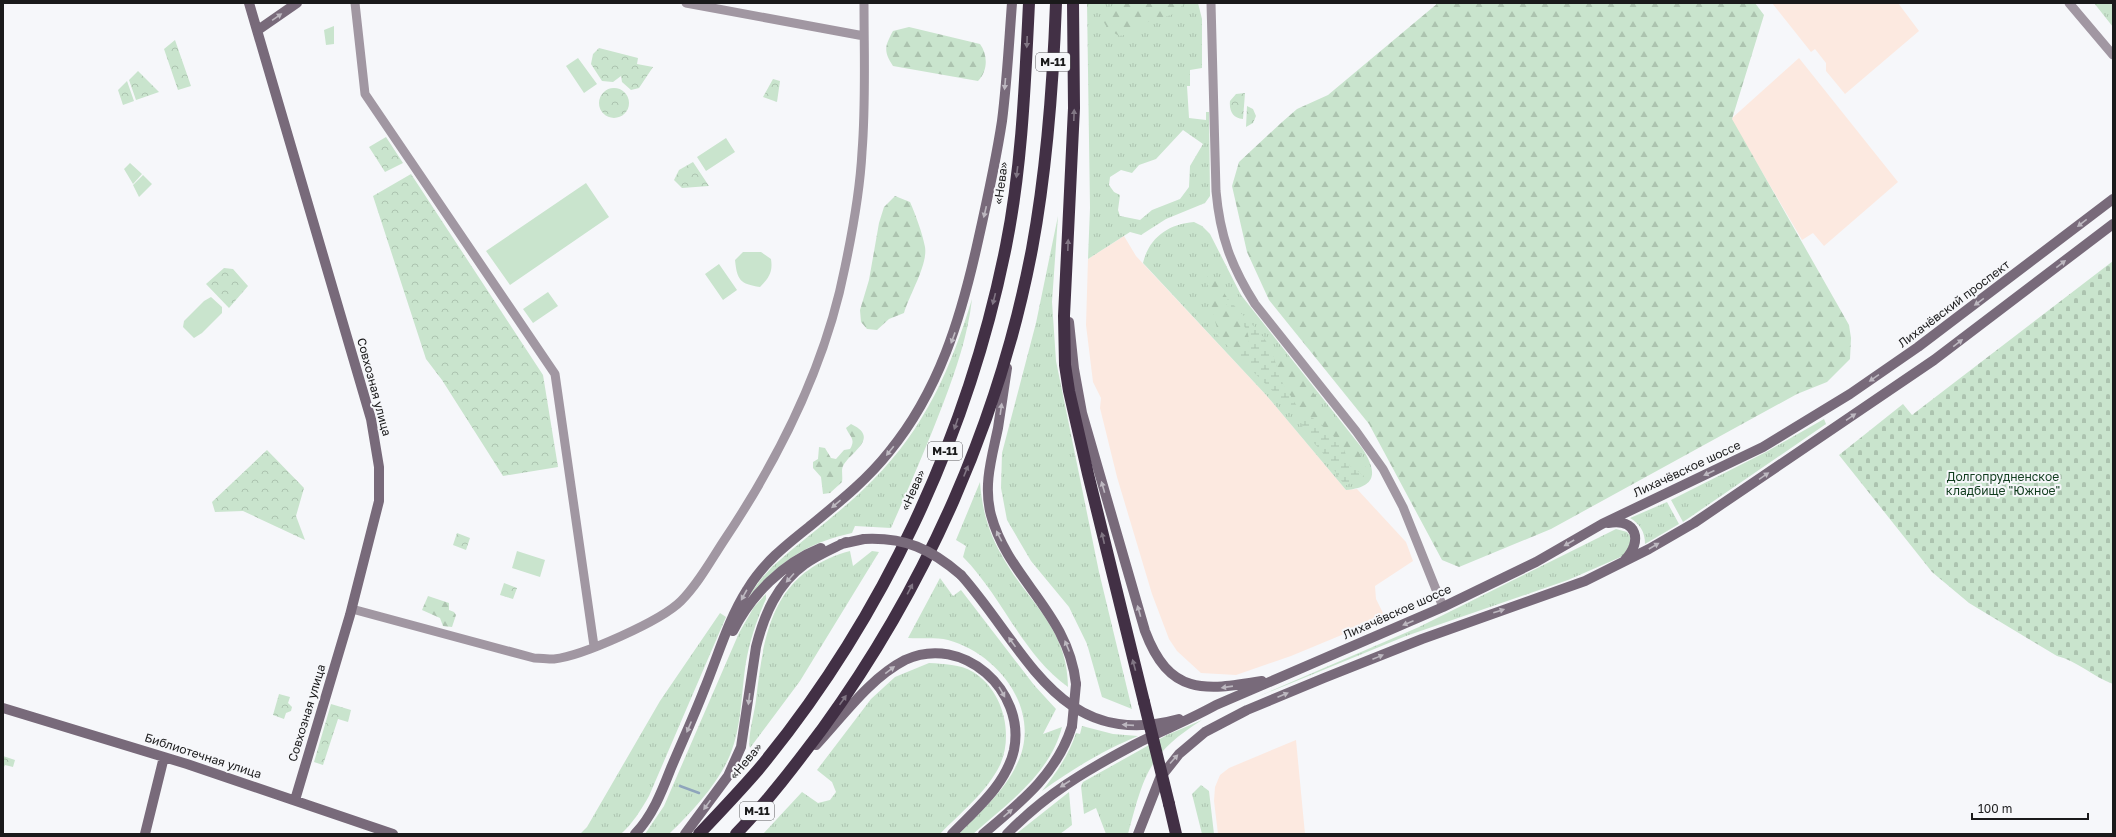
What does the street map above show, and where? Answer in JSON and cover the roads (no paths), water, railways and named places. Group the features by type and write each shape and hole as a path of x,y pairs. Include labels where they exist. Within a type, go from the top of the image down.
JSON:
{"highway":[{"name":"«Нева»","path":"698,834 757,770 823,684 879,591 906,541 953,431 980,351 994,300 1006,244 1023,122 1029,3"},
{"name":"М-11","path":"736,834 777,787 845,697 903,603 951,507 978,443 1011,342 1032,249 1043,182 1050,120 1056,3"},
{"path":"1073,3 1074,108 1063,336 1069,391 1121,614 1170,804 1176,834"}],"main road":[{"name":"Совхозная улица","path":"249,3 375,435 380,481 379,501 352,608 295,800"},
{"path":"258,30 297,3"},
{"path":"636,834 648,818 656,802 704,691 738,606 756,577 780,550 855,488 885,458 918,412 945,359 958,323 969,282 990,186 1002,120 1012,3"},
{"name":"Лихачёвский проспект","path":"1805,422 1850,394 1918,347 2113,199"},
{"path":"1138,834 1160,778 1169,764 1178,754 1205,732 1247,710 1342,671 1449,629 1556,592 1620,565 1684,529 1934,360 2113,224"},
{"path":"1066,284 1074,370 1082,413 1145,631 1155,655 1162,664 1177,677 1186,682 1206,688 1218,688 1250,683 1292,672"},
{"path":"983,834 1018,804 1044,778 1061,754 1072,726 1076,684 1073,663 1067,644 1054,620 1002,541 996,529 988,501 990,466 998,428 1011,342"},
{"name":"Лихачёвское шоссе","path":"1007,834 1050,795 1078,775 1134,744 1192,718 1216,705 1443,607 1536,562 1602,524 1763,447 1805,422"},
{"path":"1602,524 1615,522 1622,523 1632,529 1635,534 1636,544 1633,551 1620,565"},
{"path":"704,691 737,624 764,586 787,566 809,553 846,542 881,538 914,545 938,557 961,575 978,594 1040,678 1060,699 1088,716 1127,725 1148,725 1180,719 1216,705"},
{"path":"685,834 728,776 741,747 756,647 760,631 770,606 778,592 805,564 846,542"},
{"path":"777,787 861,696 893,667 922,655 937,654 955,656 969,661 994,679 1003,691 1009,705 1015,733 1014,750 1002,777 990,793 952,834"},
{"name":"Библиотечная улица","path":"3,708 164,757 393,834"},
{"path":"144,834 164,757"},
{"path":"1146,834 1154,792"}],"street":[{"path":"355,3 365,94 554,374 594,646"},
{"path":"686,3 724,7 864,36"},
{"path":"352,608 534,658 554,659 594,646 661,616 688,593 736,524 768,471 810,382 829,327 845,270 858,198 865,104 864,3"},
{"path":"1211,3 1216,191 1218,215 1225,248 1255,304 1356,432 1383,469 1403,506 1443,607"},
{"path":"2069,3 2113,55"}],"waterway":[{"path":"680,786 699,793"}],"park label":[{"name":"Долгопрудненское кладбище \"Южное\"","path":"2003,484"}]}
